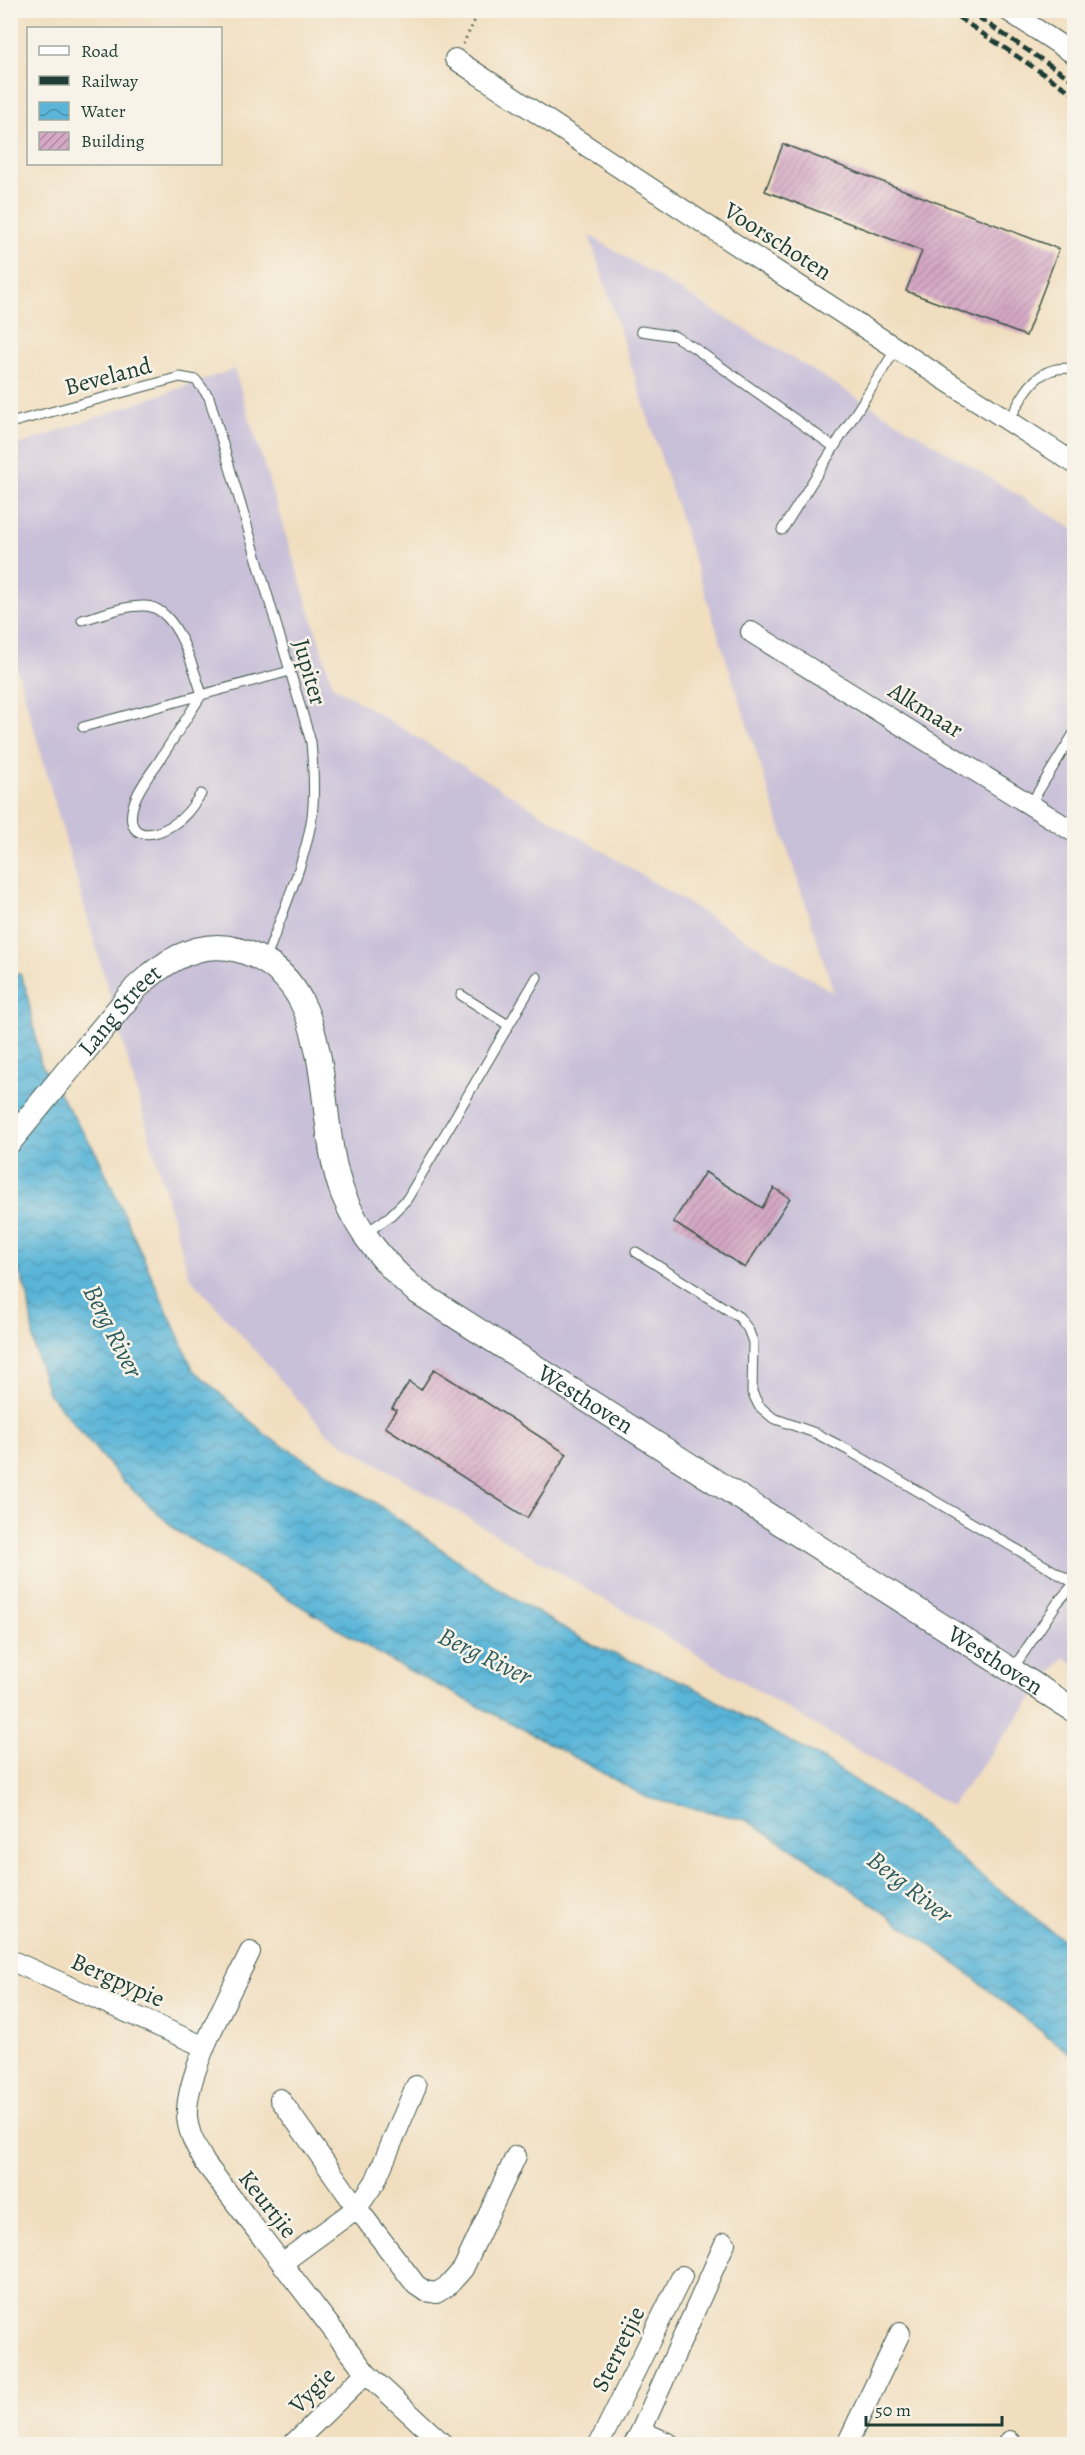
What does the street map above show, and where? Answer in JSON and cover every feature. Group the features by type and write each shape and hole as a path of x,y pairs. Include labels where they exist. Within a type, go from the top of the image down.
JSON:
{"street":[{"path":"1007,10 1074,54"},
{"name":"Voorschoten","path":"455,59 896,349 1074,463"},
{"name":"Alkmaar","path":"751,632 1074,832"},
{"name":"Lang Street","path":"10,1141 136,988 152,972 174,958 193,950 213,947 233,948 266,959"},
{"name":"Westhoven","path":"266,959 282,973 296,991 306,1010 314,1036 334,1168 343,1194 364,1235 371,1247 390,1268 416,1291 1074,1710"},
{"name":"Keurtjie","path":"250,1952 205,2047 192,2087 187,2115 192,2140 205,2163 366,2373 443,2445"},
{"name":"Bergpypie","path":"10,1960 205,2047"},
{"path":"282,2263 357,2208 375,2182 416,2086"},
{"path":"280,2099 357,2208 416,2285 425,2291 436,2293 448,2286 463,2269 516,2156"},
{"path":"670,2445 638,2438 724,2242"},
{"name":"Sterretjie","path":"599,2445 682,2276"},
{"path":"847,2445 900,2333"},
{"name":"Vygie","path":"293,2445 366,2373"}],"lane":[{"path":"641,331 674,336 693,347 834,447"},
{"path":"782,530 896,349"},
{"path":"1009,421 1026,389 1036,378 1049,370 1064,367 1074,369"},
{"name":"Beveland","path":"10,423 180,377 196,381 209,397"},
{"name":"Jupiter","path":"209,397 311,742 314,782 312,818 304,850 266,959"},
{"path":"82,620 128,607 147,606 160,612 171,621 183,640 202,694"},
{"path":"83,727 290,670"},
{"path":"201,794 185,815 174,824 156,833 140,835 132,824 132,811 140,790 202,694"},
{"path":"1030,805 1074,733"},
{"path":"364,1235 390,1216 407,1198 537,977"},
{"path":"461,995 508,1025"},
{"path":"636,1252 739,1317 748,1329 753,1342 752,1392 759,1406 773,1418 815,1433 848,1450 1074,1583 1058,1602 1012,1670"}],"path":[{"path":"455,59 480,10"}],"shaded area":[{"path":"589,235 1074,529 1074,1664 1064,1657 951,1806 329,1435 189,1276 11,648 10,448 234,369 333,686 834,993"}],"water":[{"name":"Berg River","path":"11,973 20,974 26,989 41,1064 98,1156 193,1369 267,1436 374,1502 500,1590 592,1645 688,1684 826,1761 920,1824 976,1872 1074,1948 1074,2057 943,1954 804,1856 746,1820 648,1798 523,1729 393,1662 177,1531 121,1479 48,1393 35,1350 28,1296 11,1250"}],"building":[{"path":"783,144 1059,249 1026,336 906,291 922,251 765,191"},
{"path":"705,1172 762,1208 774,1188 790,1198 745,1268 673,1222"},
{"path":"434,1369 567,1454 527,1518 385,1427 396,1410 392,1408 409,1382 421,1390"}],"railway":[{"path":"947,10 1074,94"},
{"path":"967,10 1074,81"}]}
